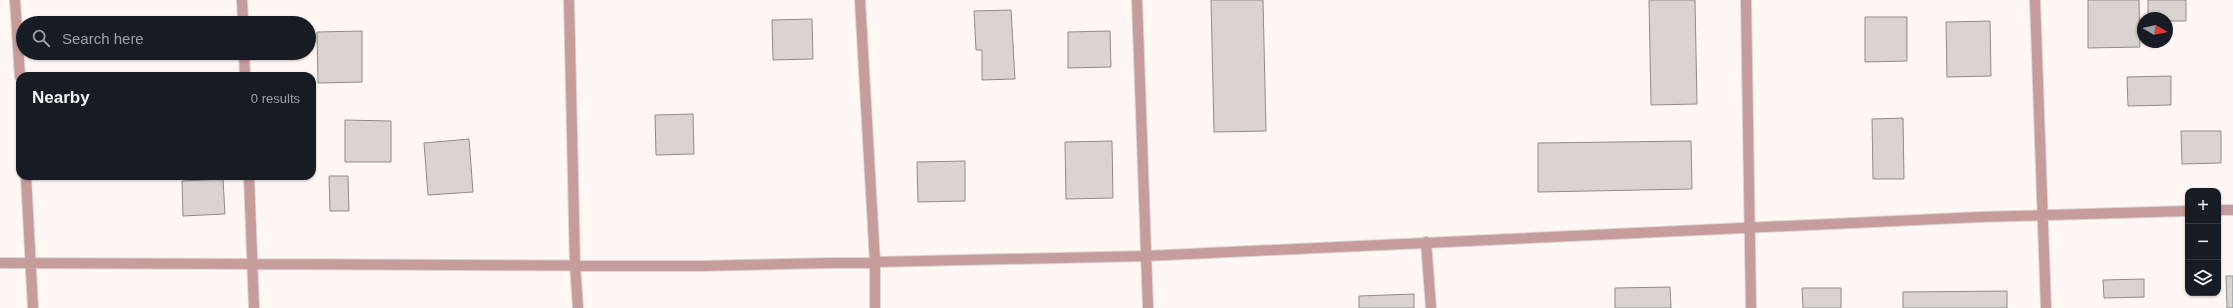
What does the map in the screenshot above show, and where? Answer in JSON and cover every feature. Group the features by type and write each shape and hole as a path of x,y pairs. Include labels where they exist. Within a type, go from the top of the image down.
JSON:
{"street":[{"path":"15,0 16,16"},
{"path":"242,0 243,16"},
{"path":"569,0 575,265 578,308"},
{"path":"860,0 875,262 875,308"},
{"path":"1137,0 1148,308"},
{"path":"1746,0 1751,308"},
{"path":"2035,0 2046,308"},
{"path":"19,60 20,72"},
{"path":"244,60 245,72"},
{"path":"26,180 33,308"},
{"path":"249,180 254,308"},
{"path":"2221,210 2233,210"},
{"path":"0,263 700,266 1146,256 1749,228 2185,211"},
{"path":"1426,242 1431,308"}],"building":[{"path":"1211,0 1263,0 1266,131 1214,132"},
{"path":"1649,0 1695,0 1697,104 1651,105"},
{"path":"2088,0 2139,0 2139,12 2137,12 2137,47 2088,48"},
{"path":"2148,0 2186,0 2186,21 2173,21 2173,12 2148,12"},
{"path":"1011,10 1015,79 982,80 982,50 976,50 974,11"},
{"path":"1865,17 1907,17 1907,61 1865,62"},
{"path":"812,19 813,59 773,60 772,20"},
{"path":"1990,21 1991,76 1947,77 1946,22"},
{"path":"362,31 362,82 318,83 317,32"},
{"path":"1110,31 1111,67 1068,68 1068,32"},
{"path":"2171,76 2171,105 2128,106 2127,77"},
{"path":"693,114 694,154 656,155 655,115"},
{"path":"1903,118 1904,179 1873,179 1872,119"},
{"path":"345,120 391,121 391,162 345,162"},
{"path":"2181,131 2221,131 2221,163 2182,164"},
{"path":"469,139 473,192 428,195 424,143"},
{"path":"1112,141 1113,198 1066,199 1065,142"},
{"path":"1691,141 1692,189 1538,192 1538,143"},
{"path":"965,161 965,201 918,202 917,162"},
{"path":"329,176 348,176 349,211 330,211"},
{"path":"223,180 225,214 183,216 182,181"},
{"path":"2226,276 2233,276 2233,308 2227,308"},
{"path":"2144,279 2144,297 2104,298 2103,280"},
{"path":"1670,287 1671,308 1615,308 1615,288"},
{"path":"1802,288 1841,288 1841,308 1803,308"},
{"path":"2007,291 2007,308 1903,308 1903,292"},
{"path":"1414,294 1414,308 1359,308 1359,296"}]}
